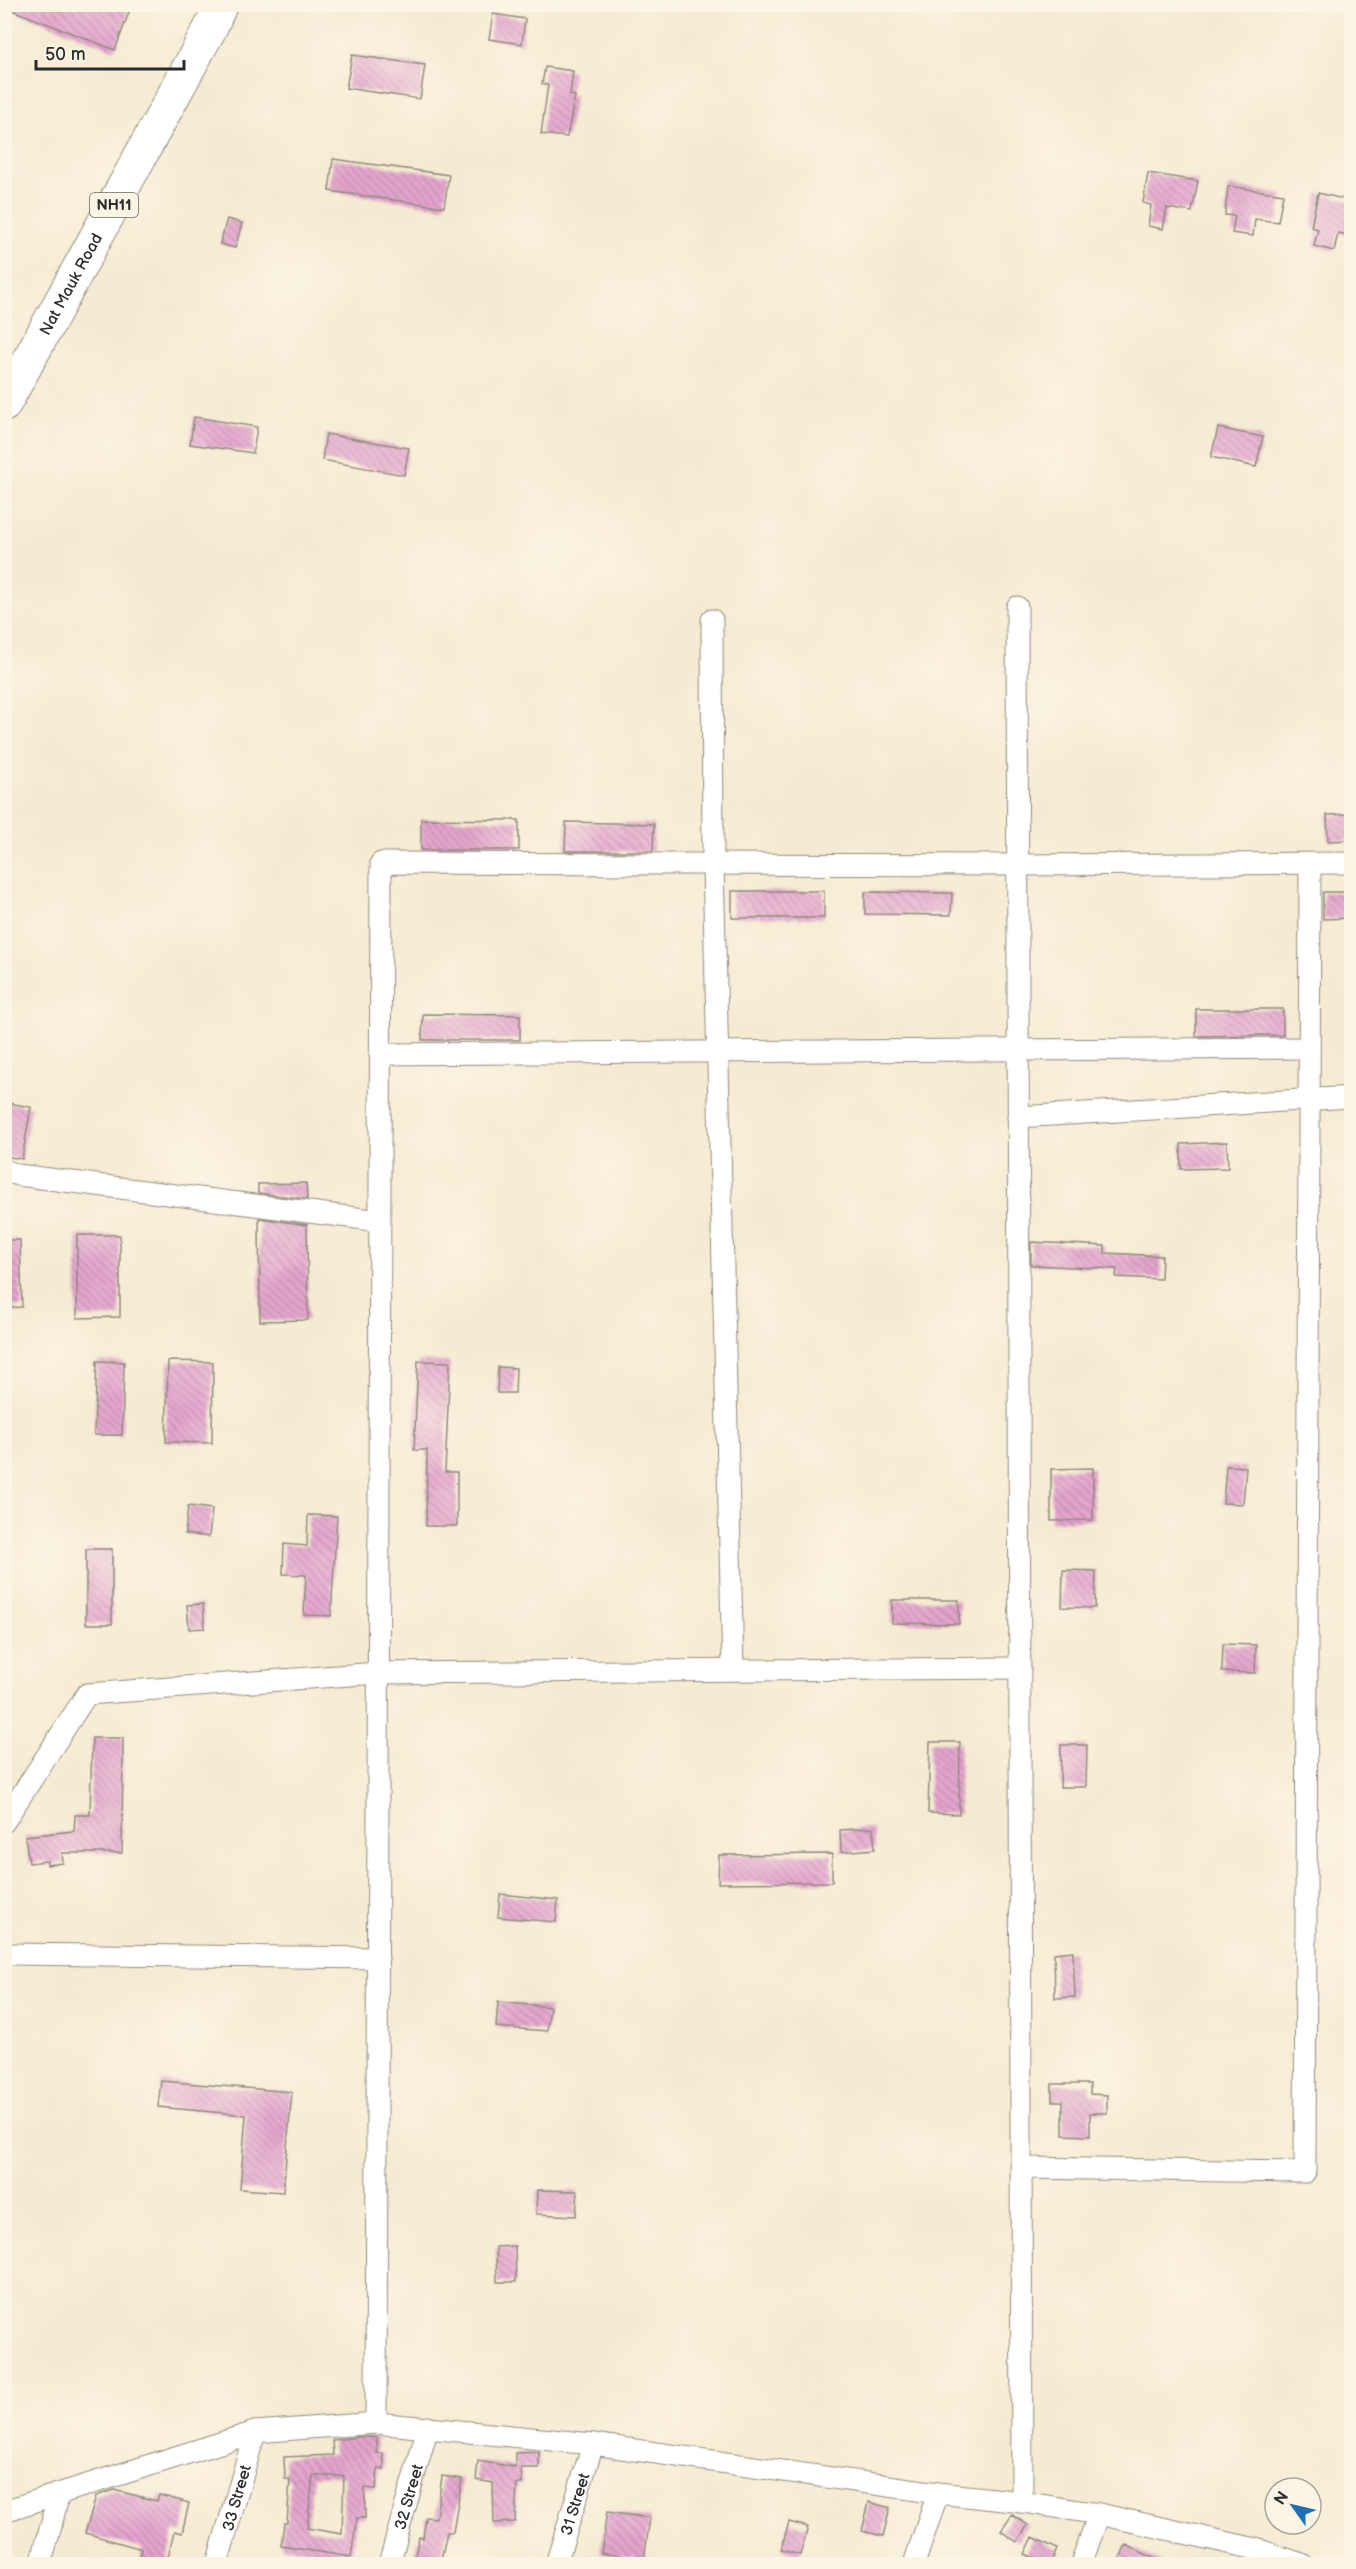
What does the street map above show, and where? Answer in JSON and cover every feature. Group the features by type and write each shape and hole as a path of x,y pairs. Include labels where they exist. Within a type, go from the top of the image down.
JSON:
{"highway":[{"name":"Nat Mauk Road","path":"4,405 211,27 220,4"}],"street":[{"path":"1017,607 1022,2502"},
{"path":"712,620 713,864 733,1670"},
{"path":"376,2423 381,863 1017,866 1352,863"},
{"path":"1022,2168 1305,2172 1310,864"},
{"path":"381,1054 1309,1048"},
{"path":"1018,1117 1352,1097"},
{"path":"4,1170 18,1175 380,1221"},
{"path":"4,1822 87,1694 378,1673 1020,1668"},
{"path":"4,1954 378,1958"},
{"path":"4,2511 255,2432 376,2423 593,2444 938,2493 1022,2502 1099,2514 1254,2557 1302,2565"},
{"name":"32 Street","path":"389,2565 428,2427"},
{"name":"33 Street","path":"217,2565 255,2432"},
{"name":"31 Street","path":"556,2565 593,2444"},
{"path":"914,2565 938,2493"},
{"path":"41,2565 59,2494"},
{"path":"1081,2565 1099,2514"}],"building":[{"path":"4,4 132,4 115,50 4,7"},
{"path":"493,14 525,19 522,44 489,39"},
{"path":"352,55 425,65 420,99 346,88"},
{"path":"545,67 573,71 570,95 575,96 567,137 541,134 548,85 542,84"},
{"path":"333,159 449,175 444,207 329,191"},
{"path":"1148,173 1198,181 1192,212 1167,208 1163,229 1148,226 1151,205 1143,203"},
{"path":"1228,186 1283,194 1278,222 1255,219 1253,236 1232,233 1235,216 1225,215"},
{"path":"1318,193 1352,201 1352,236 1338,233 1334,251 1314,246 1318,229 1311,227"},
{"path":"227,219 242,223 235,248 220,244"},
{"path":"194,417 257,427 253,453 190,444"},
{"path":"1218,428 1263,437 1256,467 1211,457"},
{"path":"326,434 409,448 404,475 322,460"},
{"path":"1352,814 1352,840 1328,841 1327,815"},
{"path":"421,819 519,820 519,850 421,850"},
{"path":"566,822 654,824 653,851 565,851"},
{"path":"732,891 824,891 824,918 732,918"},
{"path":"865,892 952,893 951,915 865,914"},
{"path":"1323,892 1352,892 1352,918 1323,919"},
{"path":"1196,1009 1283,1009 1283,1035 1196,1036"},
{"path":"423,1014 520,1015 520,1040 422,1040"},
{"path":"8,1103 31,1107 22,1159 4,1156 4,1123"},
{"path":"1227,1142 1228,1168 1181,1169 1181,1144"},
{"path":"306,1183 307,1199 258,1193 258,1184"},
{"path":"259,1218 307,1225 308,1320 260,1321"},
{"path":"77,1235 120,1235 120,1317 77,1318"},
{"path":"4,1240 20,1240 22,1307 4,1308"},
{"path":"1031,1242 1105,1246 1105,1253 1162,1256 1161,1279 1116,1277 1117,1269 1031,1265"},
{"path":"97,1361 124,1362 122,1435 94,1435"},
{"path":"168,1361 213,1362 212,1443 166,1442"},
{"path":"418,1361 450,1362 445,1472 457,1472 457,1526 426,1526 427,1450 414,1450"},
{"path":"498,1367 516,1368 515,1393 497,1393"},
{"path":"1226,1466 1246,1467 1243,1504 1223,1503"},
{"path":"1093,1468 1093,1520 1051,1521 1051,1469"},
{"path":"188,1506 212,1509 209,1537 185,1534"},
{"path":"308,1515 337,1516 331,1616 304,1615 306,1575 283,1574 284,1544 307,1546"},
{"path":"86,1549 112,1549 112,1624 86,1624"},
{"path":"1063,1570 1096,1571 1095,1608 1062,1607"},
{"path":"892,1600 959,1600 959,1624 892,1623"},
{"path":"203,1604 205,1628 189,1629 187,1605"},
{"path":"1223,1644 1256,1645 1255,1673 1222,1672"},
{"path":"92,1738 123,1738 122,1853 62,1853 63,1863 47,1865 47,1861 29,1863 25,1836 74,1831 75,1815 90,1815"},
{"path":"930,1742 960,1742 959,1814 928,1813"},
{"path":"1061,1745 1087,1745 1086,1787 1060,1787"},
{"path":"873,1828 875,1849 841,1852 840,1830"},
{"path":"832,1854 832,1882 718,1883 719,1855"},
{"path":"500,1894 558,1900 556,1922 498,1917"},
{"path":"1073,1951 1075,1997 1055,1998 1054,1953"},
{"path":"498,2002 550,2007 547,2031 496,2027"},
{"path":"161,2081 292,2092 283,2192 240,2189 246,2115 158,2107"},
{"path":"1052,2084 1090,2084 1090,2094 1107,2095 1107,2113 1090,2113 1090,2136 1063,2135 1063,2101 1052,2101"},
{"path":"537,2190 578,2191 576,2216 536,2214"},
{"path":"515,2246 516,2282 497,2282 496,2247"},
{"path":"377,2437 377,2453 383,2453 384,2469 378,2469 376,2489 365,2488 365,2518 357,2518 351,2557 281,2546 284,2523 287,2523 290,2479 285,2479 284,2457 333,2455 332,2440","holes":["313,2476 344,2476 342,2534 307,2528"]},
{"path":"539,2452 539,2468 521,2468 522,2484 517,2484 515,2522 494,2523 493,2483 476,2480 478,2461 515,2467 515,2453"},
{"path":"442,2476 462,2479 453,2532 447,2532 440,2565 413,2565 419,2537 423,2538 426,2517 436,2518"},
{"path":"114,2490 157,2501 159,2495 189,2503 182,2533 174,2531 166,2565 139,2565 142,2549 85,2533 96,2496"},
{"path":"869,2502 890,2508 883,2536 862,2531"},
{"path":"607,2512 650,2518 644,2559 601,2553"},
{"path":"1012,2515 1028,2525 1017,2542 1001,2531"},
{"path":"789,2522 808,2527 800,2555 781,2550"},
{"path":"1033,2537 1057,2549 1050,2565 1025,2554"},
{"path":"1126,2545 1168,2565 1117,2565"}]}
